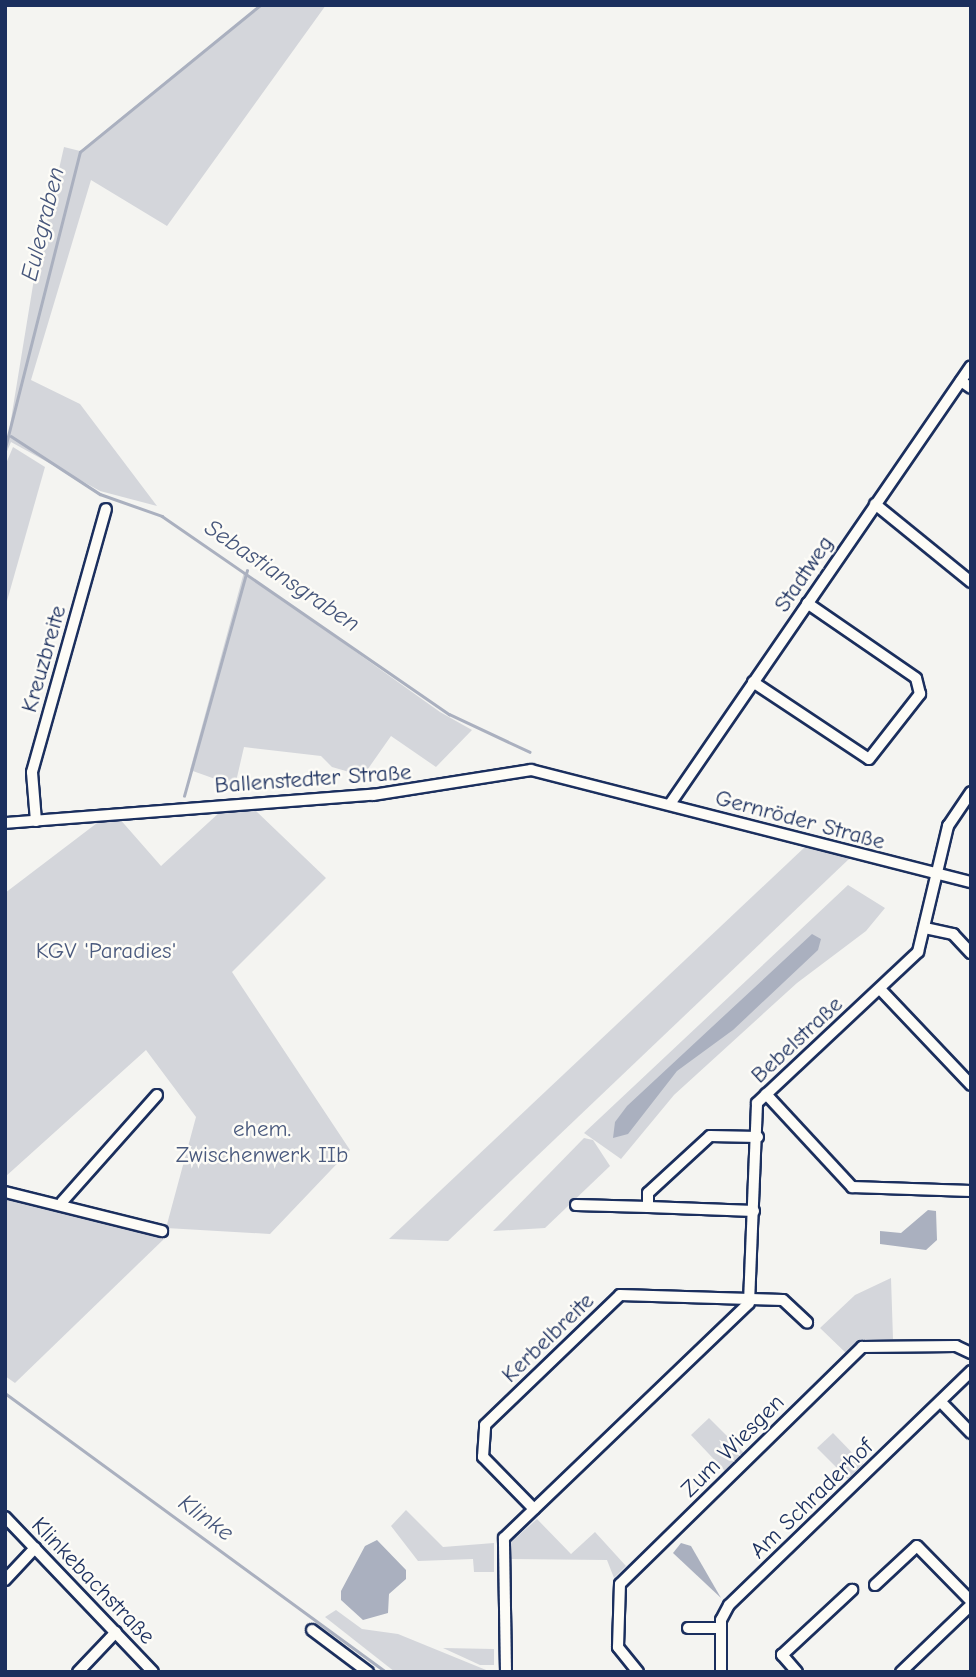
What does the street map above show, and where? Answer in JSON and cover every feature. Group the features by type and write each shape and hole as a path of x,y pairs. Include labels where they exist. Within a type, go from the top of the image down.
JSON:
{"street":[{"name":"Stadtweg","path":"670,804 971,366"},
{"path":"961,381 971,388"},
{"path":"875,504 971,582"},
{"name":"Kreuzbreite","path":"36,821 32,772 106,509"},
{"path":"753,682 867,759 879,754 913,704 919,681 807,603"},
{"name":"Ballenstedter Straße","path":"5,823 373,795 531,770 620,792"},
{"name":"Gernröder Straße","path":"620,792 935,877 971,882"},
{"name":"Bebelstraße","path":"750,1299 758,1137 757,1103 918,952 948,826 971,792"},
{"path":"925,928 953,934 971,953"},
{"path":"880,989 971,1085"},
{"path":"766,1094 852,1187 971,1191"},
{"path":"62,1202 157,1095"},
{"path":"648,1207 648,1193 710,1136 758,1137"},
{"path":"5,1192 62,1202 162,1231"},
{"path":"576,1205 754,1211"},
{"name":"Kerbelbreite","path":"534,1509 483,1457 483,1431 550,1362 620,1295 750,1299"},
{"path":"506,1672 502,1544 534,1509 750,1299 783,1300 807,1322"},
{"name":"Zum Wiesgen","path":"638,1672 618,1647 620,1584 852,1356 868,1344 956,1346 971,1353"},
{"name":"Am Schraderhof","path":"721,1672 721,1628 729,1605 971,1371"},
{"path":"941,1402 971,1433"},
{"name":"Klinkebachstraße","path":"5,1517 153,1672"},
{"path":"875,1585 917,1546 971,1603 901,1672"},
{"path":"5,1580 35,1548"},
{"path":"796,1672 782,1655 852,1590"},
{"path":"688,1628 721,1628"},
{"path":"312,1630 368,1672"},
{"path":"78,1672 116,1632"}],"green space":[{"path":"260,5 326,5 167,226 91,180 31,380 80,404 157,506 100,491 11,442 5,456 34,279 64,147 80,151"},
{"path":"13,447 45,467 5,608 5,466"},
{"path":"244,572 440,712 472,730 436,767 391,736 363,776 332,767 321,756 244,747 235,786 190,770"},
{"name":"KGV 'Paradies'","path":"256,811 326,878 232,972 350,1150 270,1234 166,1228 196,1117 146,1050 5,1177 5,893 101,820 118,817 161,866 220,812"},
{"path":"806,846 850,858 448,1241 389,1239"},
{"path":"848,885 885,908 866,931 797,983 674,1095 621,1159 584,1133"},
{"path":"584,1138 593,1140 610,1166 545,1228 493,1231"},
{"path":"5,1195 165,1238 15,1383 5,1376"},
{"path":"891,1278 893,1339 861,1340 847,1354 820,1328 855,1295"},
{"path":"709,1418 744,1453 725,1471 691,1435"},
{"path":"833,1433 863,1464 848,1479 817,1448"},
{"path":"406,1510 443,1547 494,1543 494,1572 474,1572 473,1559 418,1561 391,1526"},
{"path":"537,1519 571,1554 595,1532 626,1566 614,1578 607,1560 511,1559 510,1543"},
{"path":"336,1610 362,1629 398,1634 491,1672 395,1672 325,1617"},
{"path":"443,1648 494,1649 494,1665 480,1665"}],"water":[{"path":"812,934 821,939 818,950 733,1030 677,1071 628,1134 613,1138 615,1122 627,1106"},
{"path":"928,1210 936,1211 937,1240 926,1250 880,1244 880,1231 901,1233"},
{"path":"377,1540 406,1570 406,1579 389,1594 388,1613 363,1620 341,1600 341,1591 365,1546"},
{"path":"681,1543 691,1546 721,1598 673,1553"}],"waterway":[{"name":"Eulegraben","path":"5,448 80,152 260,5"},
{"name":"Sebastiansgraben","path":"11,436 100,494 162,516 449,714 530,752"},
{"path":"184,796 247,571"},
{"name":"Klinke","path":"5,1393 386,1672"}],"park label":[{"name":"ehem. Zwischenwerk IIb","path":"262,1142"}]}
